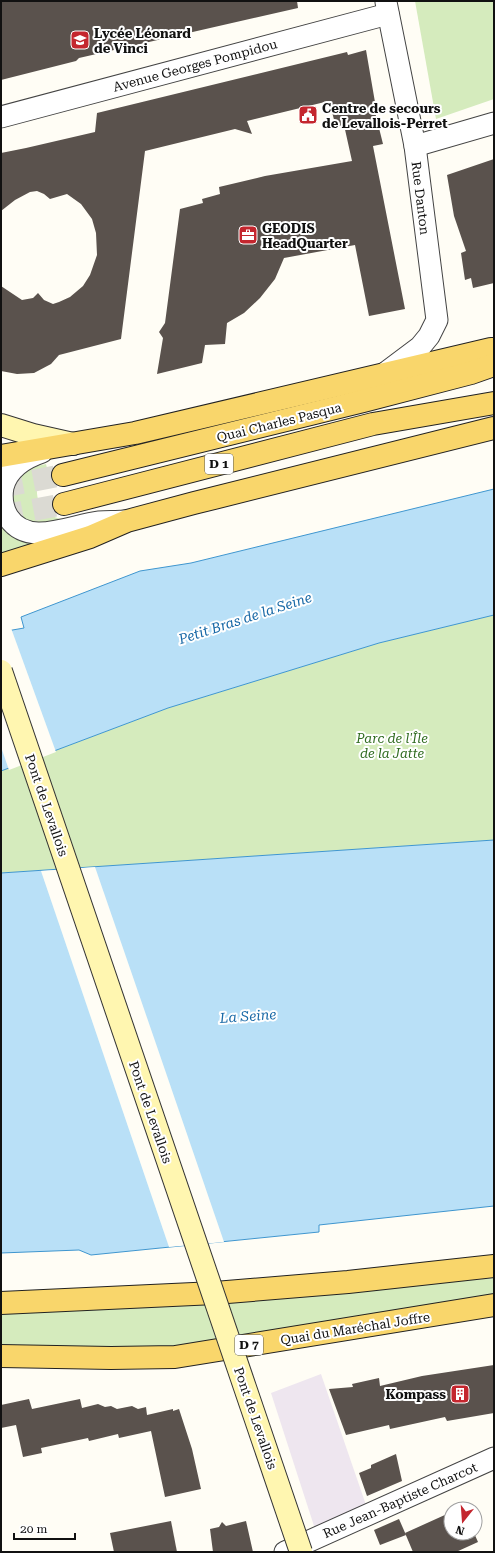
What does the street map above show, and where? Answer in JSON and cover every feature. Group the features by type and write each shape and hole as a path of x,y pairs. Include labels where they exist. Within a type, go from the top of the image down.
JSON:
{"main road":[{"path":"1,456 135,433 491,348 494,349"},
{"name":"Quai Charles Pasqua","path":"63,475 363,401 471,373 494,365"},
{"name":"Quai Charles Pasqua","path":"64,504 373,424 494,403"},
{"path":"1,425 63,445"},
{"path":"1,566 90,537 127,521 494,428"},
{"name":"Pont de Levallois","path":"1,671 301,1552"},
{"path":"1,1303 215,1292 348,1282 494,1266"},
{"name":"Quai du Maréchal Joffre","path":"1,1356 111,1358 175,1357 494,1305"}],"street":[{"name":"Avenue Georges Pompidou","path":"1,117 387,8"},
{"name":"Rue Danton","path":"384,374 420,347 429,336 437,320 415,146 387,8"},
{"path":"415,146 494,123"},
{"path":"63,445 24,459 17,464 8,475 4,482 2,497 5,511 10,519 22,529 37,533 47,533 100,522 127,521"},
{"name":"Rue Jean-Baptiste Charcot","path":"285,1552 494,1458"}],"shaded area":[{"path":"321,1374 367,1508 315,1529 271,1393"}],"green space":[{"path":"415,1 494,1 494,99 436,119"},
{"path":"46,464 47,468 41,475 38,483 38,498 46,511 52,516 61,519 61,522 32,525 13,507 11,497 13,481 32,467"},
{"path":"1,523 31,541 34,543 1,554"},
{"name":"Parc de l'Île de la Jatte","path":"494,615 494,840 1,873 1,771 168,708 379,643"},
{"path":"494,1278 494,1295 174,1347 108,1349 1,1346 1,1314 236,1301"}],"water":[{"name":"Petit Bras de la Seine","path":"494,489 494,615 379,643 168,708 1,771 1,632 24,628 21,617 140,571 191,563"},
{"name":"La Seine","path":"494,840 494,1206 319,1225 319,1232 91,1255 79,1250 1,1253 1,873"}],"pier":[{"path":"11,628 56,752 9,770 1,747 1,630"},
{"path":"95,867 224,1242 169,1247 41,871"}],"building":[{"name":"Lycée Léonard de Vinci","path":"1,1 297,1 298,8 79,58 76,61 1,80"},
{"path":"366,50 376,108 374,108 383,144 373,146 405,309 369,316 355,245 284,258 275,279 260,298 244,313 227,323 225,344 205,345 202,363 157,374 163,338 159,332 165,323 180,209 203,203 202,199 220,194 219,187 265,176 352,161 344,125 336,127 329,101 247,121 252,134 235,129 145,151 121,339 59,355 51,364 34,373 17,374 1,371 1,286 22,300 33,298 38,293 44,300 53,304 70,297 83,286 90,275 97,255 96,233 92,219 81,204 67,194 50,199 37,191 30,192 15,200 1,211 1,153 95,132 97,113 347,52 348,55"},
{"path":"494,159 494,283 473,288 471,278 465,280 461,253 466,251 454,216 447,175"},
{"path":"494,1365 494,1413 447,1421 445,1417 390,1429 389,1425 346,1435 329,1389 353,1387 352,1384 379,1378 380,1386 422,1376"},
{"path":"29,1399 32,1409 80,1399 82,1408 98,1404 105,1407 111,1406 117,1409 132,1406 138,1409 146,1407 147,1415 179,1409 192,1449 201,1489 165,1497 151,1431 119,1438 118,1434 89,1441 88,1438 41,1448 42,1453 23,1457 16,1425 1,1428 1,1405"},
{"path":"396,1454 402,1481 367,1496 359,1473 371,1468 371,1465"},
{"path":"443,1516 443,1541 478,1542 456,1552 413,1552 405,1533"},
{"path":"399,1519 406,1535 380,1545 374,1530"},
{"path":"171,1521 177,1552 114,1552 110,1533"},
{"path":"246,1521 253,1552 213,1552 210,1529 219,1527 222,1522 226,1526"}],"tunnel":[{"path":"1,487 63,475"},
{"path":"1,516 64,504"}],"place":[{"name":"Lycée Léonard de Vinci","path":"80,40"},
{"name":"Centre de secours de Levallois-Perret","path":"308,115"},
{"name":"GEODIS HeadQuarter","path":"248,235"},
{"name":"Kompass","path":"460,1394"}]}
